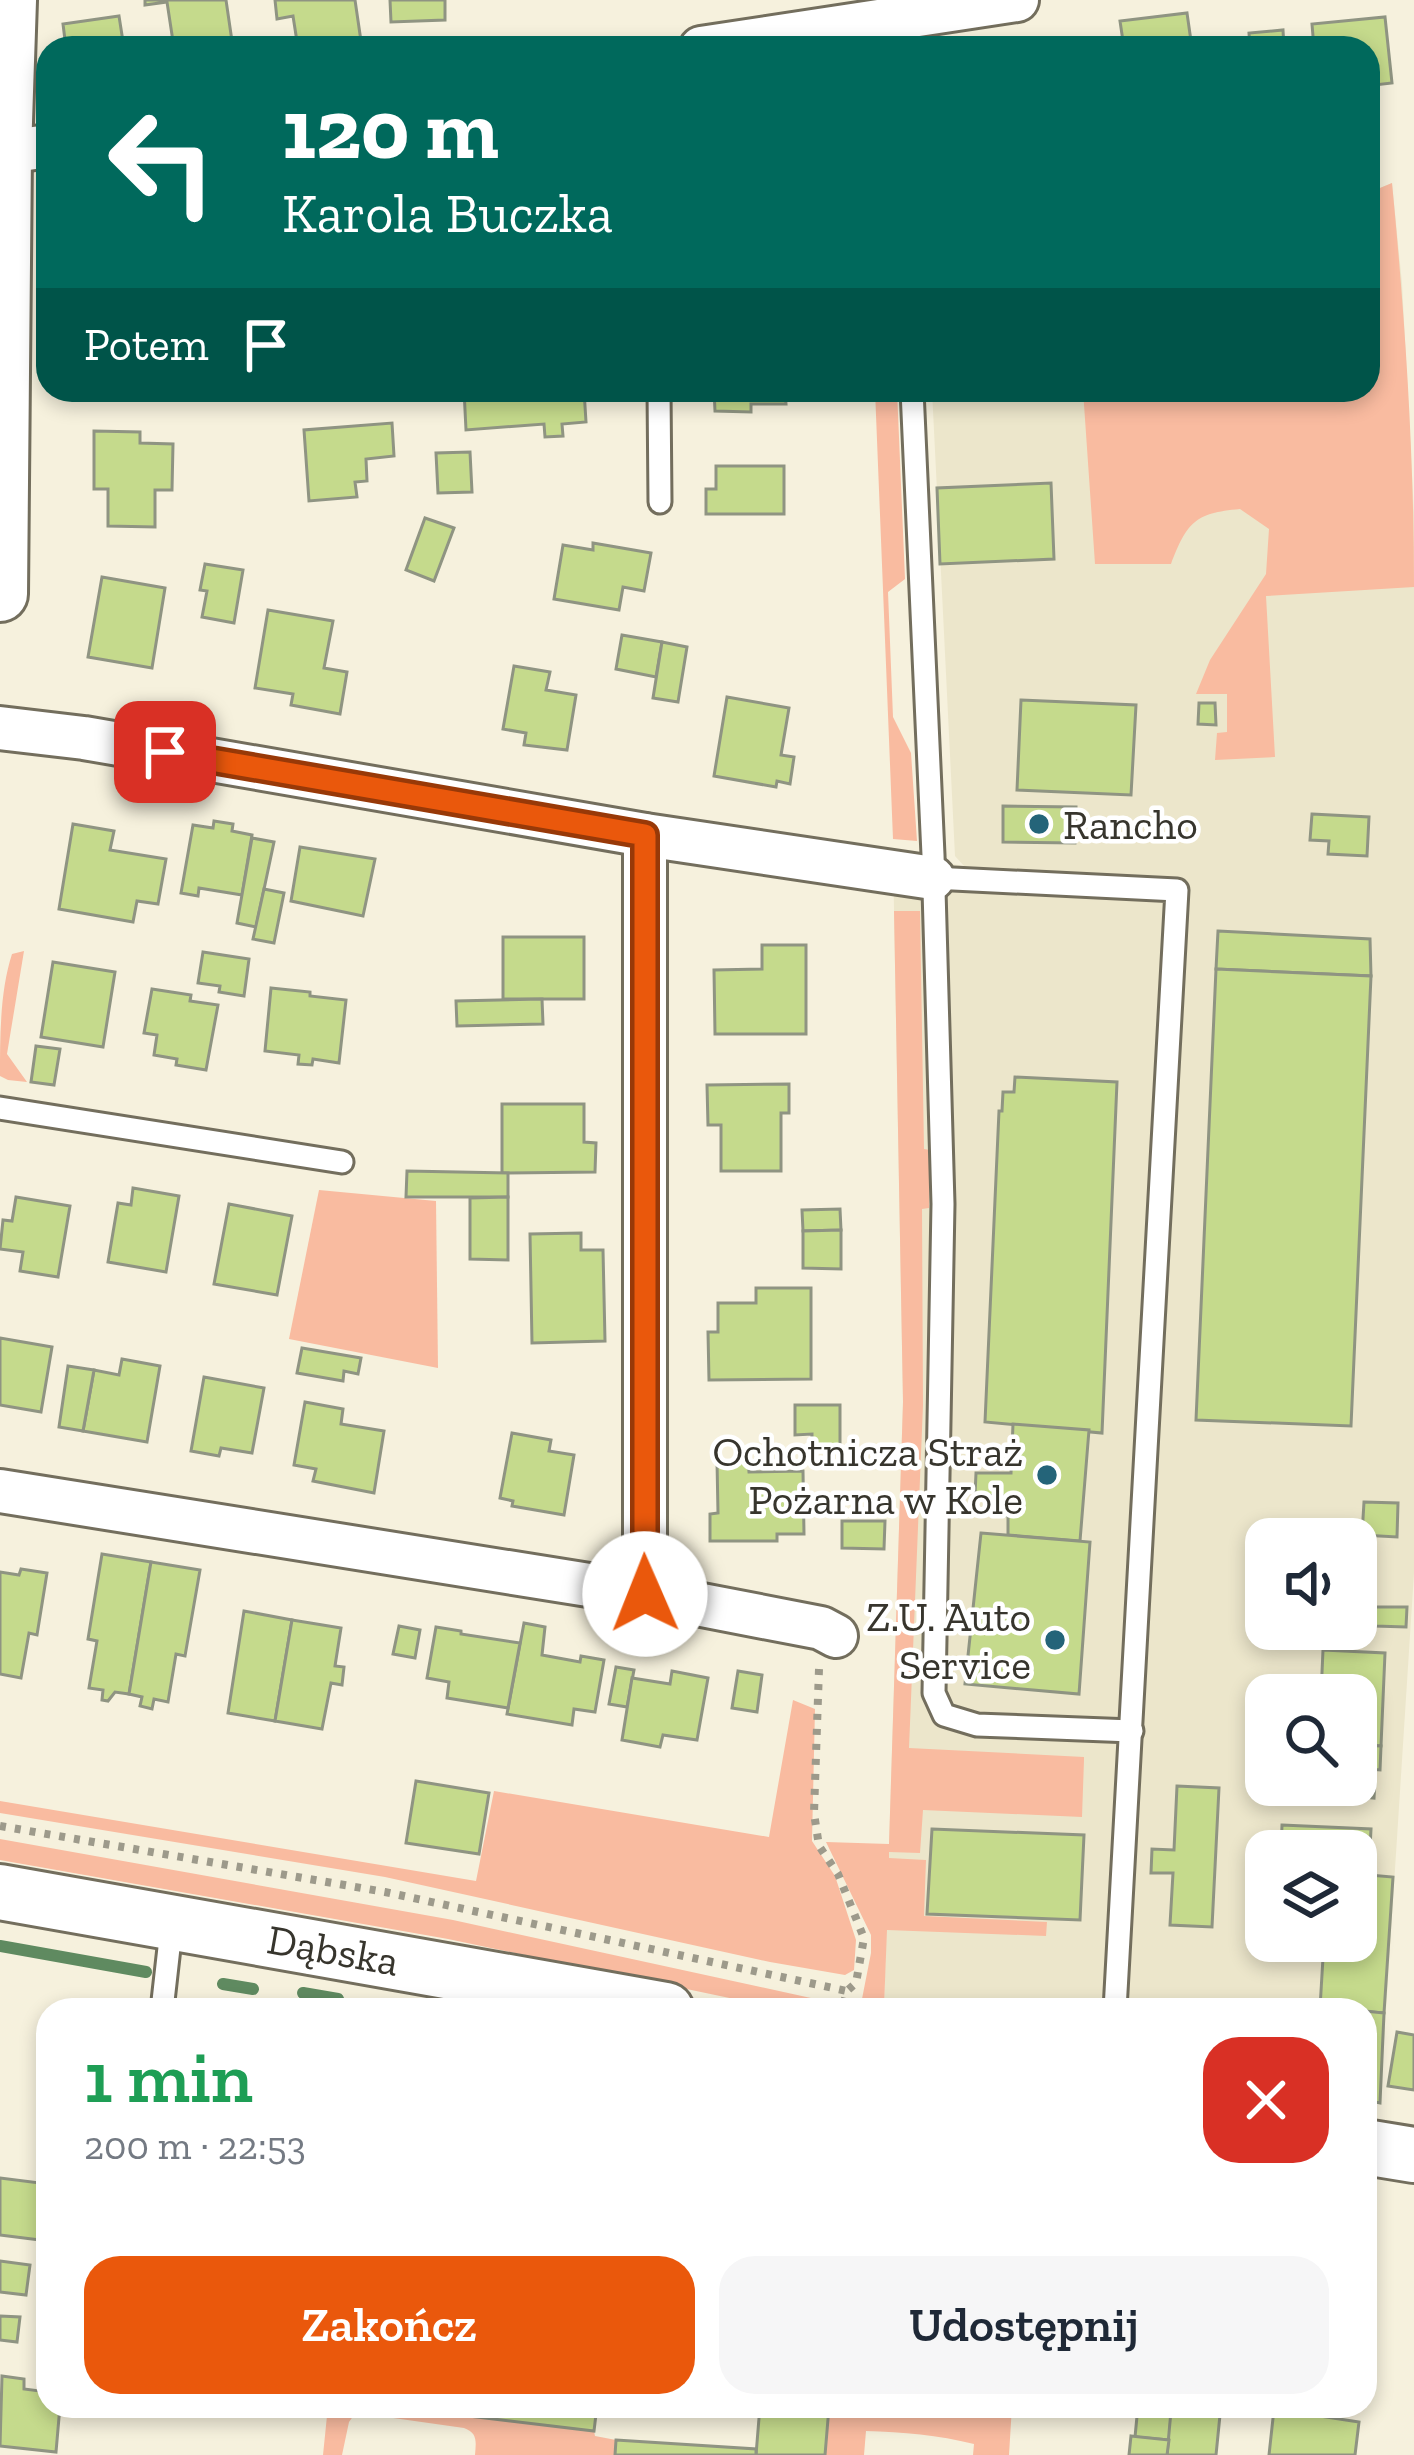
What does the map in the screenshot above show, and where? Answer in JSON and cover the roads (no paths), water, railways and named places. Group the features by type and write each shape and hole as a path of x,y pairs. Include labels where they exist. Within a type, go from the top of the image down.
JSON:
{"street":[{"path":"0,594 17,150 9,0"},
{"path":"857,36 896,33 1017,0"},
{"path":"0,728 933,878"},
{"path":"645,835 645,1594"},
{"path":"0,1491 645,1594 828,1632"},
{"name":"Dąbska","path":"0,1892 600,1998"},
{"path":"1377,2149 1414,2155"}],"lane":[{"path":"658,402 660,502"},
{"path":"913,402 943,1204 934,1693 944,1715 977,1725 1132,1731"},
{"path":"933,878 1177,890 1116,1998"},
{"path":"0,1108 342,1162"},
{"path":"163,1998 172,1921"}],"waterway":[{"path":"0,1946 146,1972"},
{"path":"223,1984 253,1989"},
{"path":"303,1993 332,1998"}],"place":[{"name":"Rancho","path":"1039,824"},
{"name":"Ochotnicza Straż Pożarna w Kole","path":"1047,1475"},
{"name":"Z.U. Auto Service","path":"1055,1640"}]}
